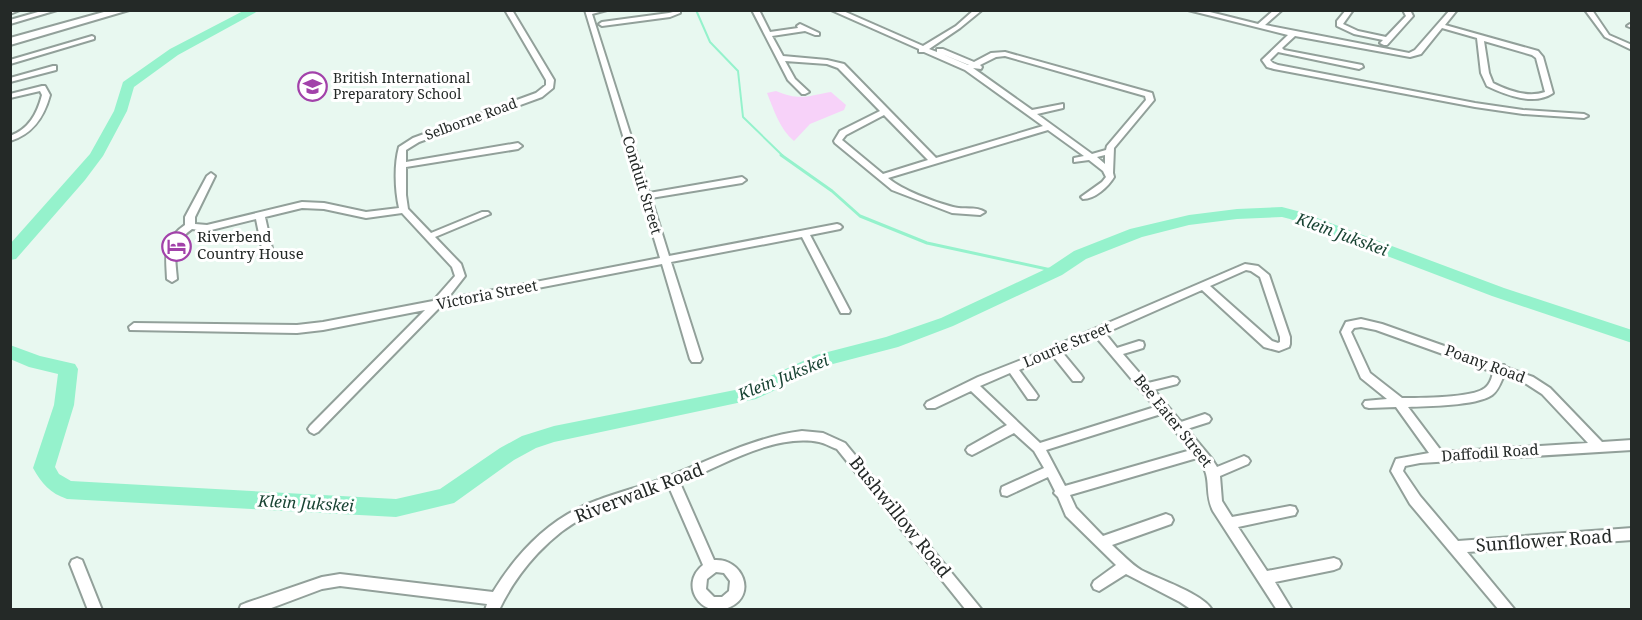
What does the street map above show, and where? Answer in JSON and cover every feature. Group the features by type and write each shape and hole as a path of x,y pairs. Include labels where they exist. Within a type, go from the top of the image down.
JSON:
{"main road":[{"path":"10,42 124,10"}],"street":[{"path":"10,12 17,10"},
{"path":"10,22 54,10"},
{"name":"Selborne Road","path":"404,210 400,195 402,149 411,142 539,95 549,88 550,80 508,10"},
{"path":"588,11 604,10"},
{"path":"602,24 670,15 676,13 676,10"},
{"path":"755,10 792,80 805,92"},
{"path":"834,10 971,67 1109,172"},
{"path":"925,48 958,27 979,10"},
{"path":"1191,10 1293,33 1395,53 1415,54 1454,10"},
{"path":"1260,26 1279,10"},
{"path":"1350,10 1338,23 1341,26 1356,33 1387,39"},
{"path":"1380,50 1387,39 1410,16 1406,10"},
{"path":"1588,10 1604,33 1614,41 1632,48"},
{"name":"Conduit Street","path":"588,11 696,358"},
{"path":"797,24 817,34"},
{"path":"1441,26 1538,55 1550,93 1541,96 1518,94 1490,84 1485,73 1480,38"},
{"path":"768,34 805,28"},
{"path":"1293,33 1266,60 1270,65 1475,105 1584,116"},
{"path":"10,62 92,38"},
{"path":"1278,48 1290,55 1359,67"},
{"path":"971,67 994,55 1005,54 1150,96 1150,100 1108,152 1077,160"},
{"path":"781,58 827,62 842,66 934,161"},
{"path":"10,80 53,68"},
{"path":"10,96 42,88 46,95 29,130 23,135 10,139"},
{"path":"1031,112 1060,106"},
{"path":"886,111 843,132 837,138 842,147 900,191 952,210 980,212"},
{"path":"881,177 1050,127"},
{"path":"401,165 518,146"},
{"path":"1086,197 1108,180 1108,152"},
{"path":"190,226 190,217 211,176"},
{"path":"645,196 742,180"},
{"path":"172,279 171,243 179,233 190,226 207,228 302,205 324,206 366,215 404,210 457,266 460,273 453,286 435,306 314,429"},
{"path":"260,214 268,253"},
{"path":"428,237 485,214"},
{"name":"Victoria Street","path":"134,327 297,329 435,306 837,227"},
{"path":"805,234 845,311"},
{"name":"Lourie Street","path":"931,405 972,385 1245,267 1263,272 1285,337 1285,344 1279,347 1268,345 1204,286"},
{"name":"Poany Road","path":"1398,402 1365,375 1346,332 1350,325 1361,323 1378,327 1529,380 1542,388 1597,445"},
{"name":"Bee Eater Street","path":"1098,332 1147,388 1215,473 1215,501 1285,609"},
{"path":"1116,352 1139,345"},
{"path":"1055,351 1077,378"},
{"path":"1012,368 1032,396"},
{"path":"1369,404 1486,394 1497,379 1500,368"},
{"path":"1147,388 1173,381"},
{"path":"972,385 1038,448 1071,512 1101,543 1125,567 1193,607"},
{"path":"1398,402 1439,457"},
{"path":"1038,448 1164,409"},
{"path":"1179,427 1205,419"},
{"path":"972,450 1016,426"},
{"name":"Riverwalk Road","path":"246,609 322,583 340,580 494,604 528,555 561,525 604,502 673,481 765,442 817,436"},
{"name":"Bushwillow Road","path":"817,436 841,446 975,609"},
{"name":"Daffodil Road","path":"1456,547 1415,500 1397,471 1400,462 1408,459 1597,445 1632,445"},
{"path":"1060,493 1200,452"},
{"path":"1215,473 1244,461"},
{"path":"1007,491 1051,470"},
{"path":"673,481 711,568"},
{"path":"1228,523 1290,511"},
{"path":"1101,543 1166,520"},
{"name":"Sunflower Road","path":"1456,547 1632,534"},
{"path":"1456,547 1508,609"},
{"path":"77,564 95,609"},
{"path":"1264,578 1334,564"},
{"path":"1099,585 1125,567"}],"shaded area":[{"path":"776,91 798,97 831,92 846,105 844,110 810,124 794,141 781,125 767,93"}],"waterway":[{"name":"Klein Jukskei","path":"10,255 96,156 120,111 128,85 174,52 255,10"},
{"path":"696,10 710,42 738,71 743,117 783,156"},
{"path":"781,155 832,191 860,216 927,243 1056,271"},
{"name":"Klein Jukskei","path":"10,351 36,362 68,369 64,405 44,468 51,480 67,490 396,508 446,497 507,454 529,442 554,434 749,394 823,360 891,342 947,322 1056,271 1080,255 1136,233 1189,220 1237,214 1282,212 1295,215 1498,292 1632,337"}],"place":[{"name":"British International Preparatory School","path":"312,86"},
{"name":"Riverbend Country House","path":"176,246"}]}
